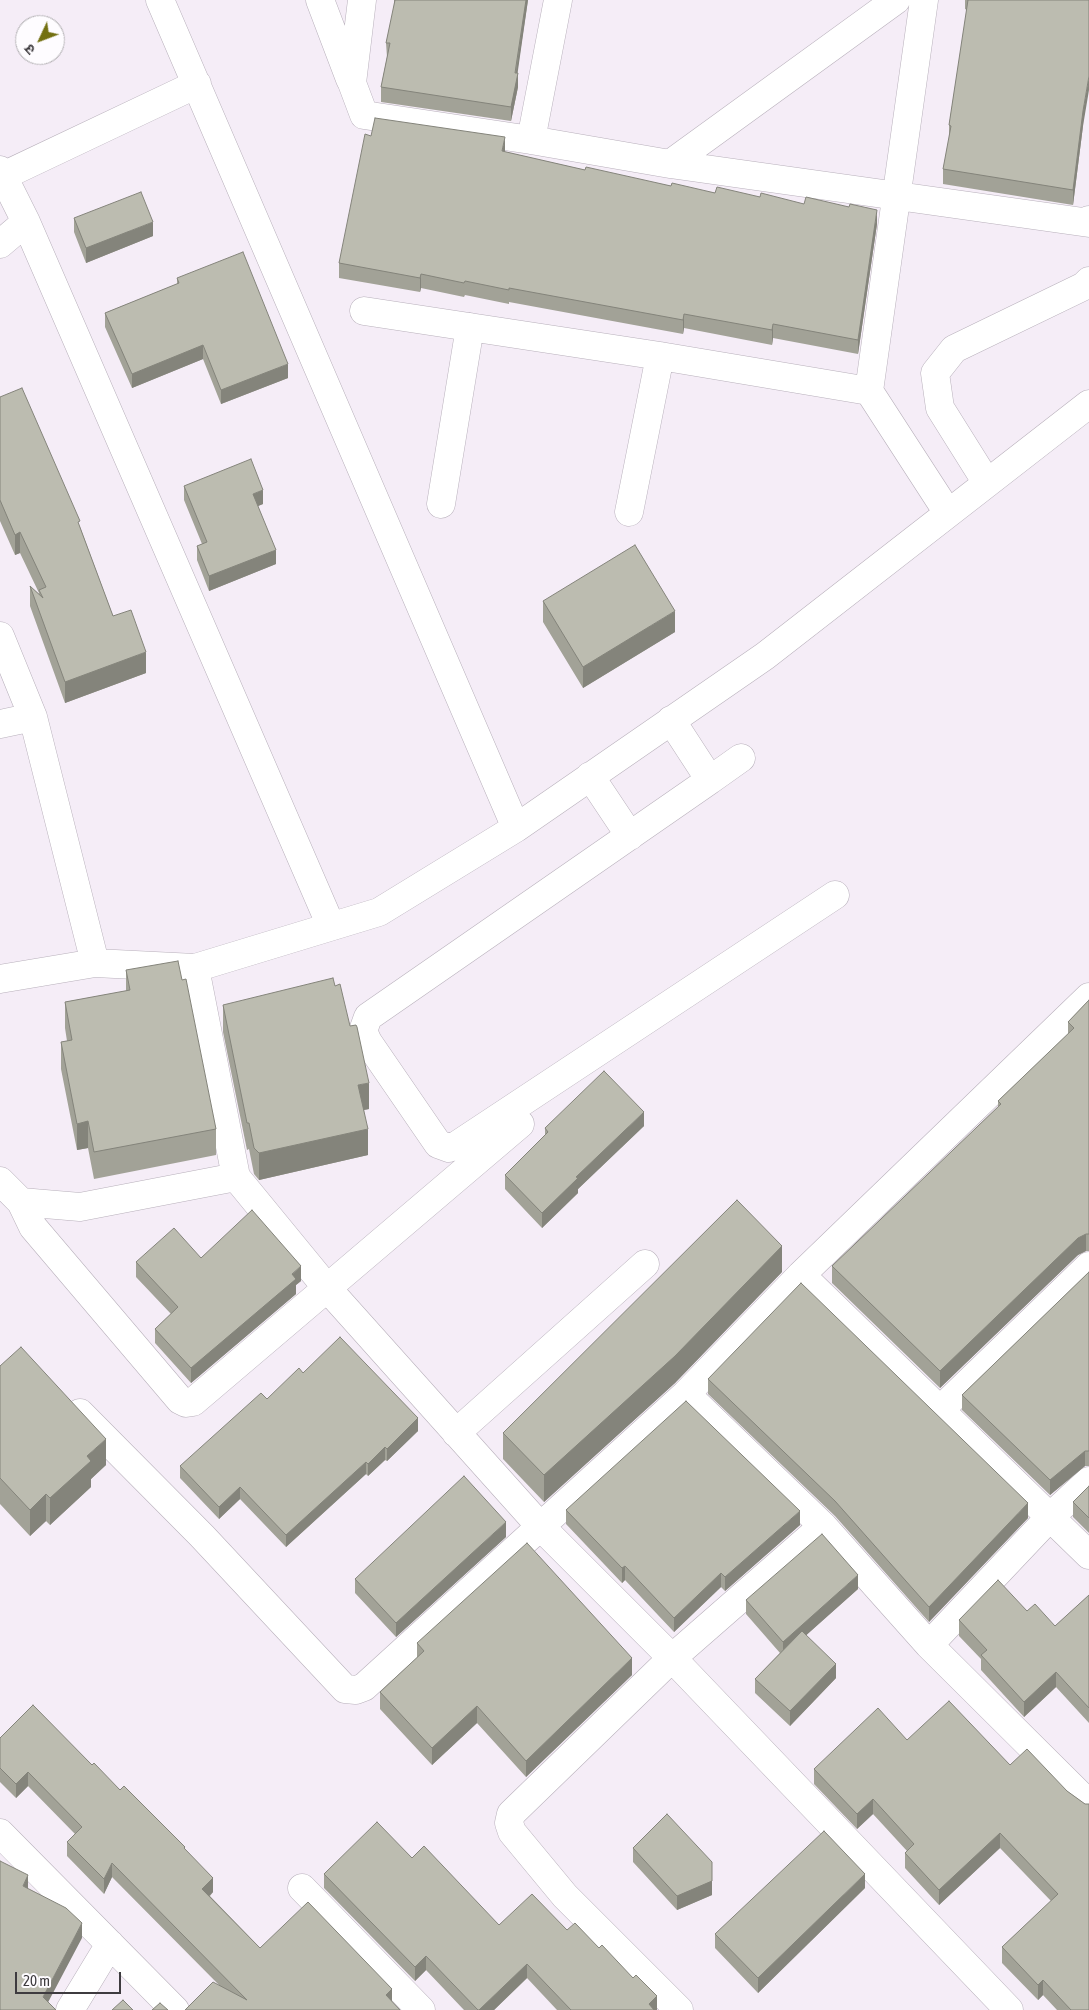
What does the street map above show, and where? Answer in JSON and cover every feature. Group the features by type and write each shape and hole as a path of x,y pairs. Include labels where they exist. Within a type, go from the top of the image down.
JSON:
{"street":[{"path":"160,0 516,828"},
{"path":"320,0 364,115 531,140 670,164 1088,223 1089,220"},
{"path":"352,83 362,0"},
{"path":"531,140 558,0"},
{"path":"670,164 896,0"},
{"path":"924,0 868,391 948,514"},
{"path":"197,84 1,173 26,222 331,926"},
{"path":"0,244 26,222"},
{"path":"987,483 940,408 935,373 954,349 1084,286 1089,280"},
{"path":"364,311 660,356 868,391"},
{"path":"441,504 470,327"},
{"path":"629,512 660,356"},
{"path":"0,979 94,963 195,968 379,912 516,828 765,656 1089,404"},
{"path":"0,636 33,717 94,963"},
{"path":"0,724 33,717"},
{"path":"671,720 710,780"},
{"path":"741,758 368,1017 363,1031 368,1042 438,1144 449,1148 457,1145 835,895"},
{"path":"590,776 630,836"},
{"path":"195,968 236,1177 327,1288 540,1526 672,1658 1002,2008"},
{"path":"71,1404 202,1536 345,1688 356,1690 364,1687 686,1394 800,1275 1089,997"},
{"path":"0,1181 21,1202 33,1227 180,1400 186,1403 193,1402 205,1393 520,1124"},
{"path":"21,1202 80,1207 236,1177"},
{"path":"456,1433 645,1264"},
{"path":"941,1409 1089,1266"},
{"path":"800,1275 941,1409 1089,1555"},
{"path":"686,1394 822,1526 929,1645 1089,1804"},
{"path":"929,1645 1051,1516 1089,1481"},
{"path":"679,2010 565,1896 512,1832 509,1823 512,1814 672,1658 822,1526"},
{"path":"0,1833 175,2010"},
{"path":"302,1888 421,2010"},
{"path":"70,2010 110,1944"}],"building":[{"path":"395,0 526,0 515,73 518,73 511,107 381,87 390,43 386,43"},
{"path":"968,0 1089,0 1089,76 1073,190 943,169 951,126 949,125"},
{"path":"375,118 505,137 502,151 585,170 586,167 671,186 672,183 715,193 717,187 760,197 761,193 804,204 806,197 849,207 850,204 877,210 858,340 773,324 772,330 684,314 683,320 509,288 509,290 465,281 464,283 421,274 420,278 339,263 365,134 371,136"},
{"path":"141,192 153,222 86,248 74,218"},
{"path":"243,252 288,364 221,390 203,345 132,374 105,313 179,283 177,278"},
{"path":"22,388 80,521 78,522 113,616 131,610 146,652 65,682 30,586 43,598 39,590 46,587 20,532 15,535 0,500 0,397"},
{"path":"251,459 263,490 253,494 276,550 209,576 197,546 207,542 184,486"},
{"path":"635,545 675,611 583,667 543,601"},
{"path":"178,961 182,980 186,979 216,1129 94,1152 88,1121 77,1124 61,1042 72,1040 65,1002 130,990 126,970"},
{"path":"333,978 335,986 340,984 350,1026 356,1025 357,1027 369,1083 358,1085 368,1129 259,1153 254,1148 249,1123 247,1123 223,1005"},
{"path":"1089,1000 1089,1234 1078,1238 940,1371 832,1266 1001,1104 998,1101 1074,1028 1068,1022"},
{"path":"604,1071 644,1112 576,1177 578,1178 542,1213 505,1175 548,1132 545,1128"},
{"path":"737,1200 782,1246 675,1356 544,1475 503,1433"},
{"path":"252,1210 301,1266 292,1274 296,1279 191,1368 155,1329 178,1307 136,1262 174,1228 201,1258"},
{"path":"1089,1272 1089,1451 1085,1451 1050,1480 962,1395"},
{"path":"801,1283 1028,1503 929,1607 835,1501 708,1379"},
{"path":"340,1337 418,1418 387,1449 385,1447 368,1464 366,1462 286,1535 240,1487 219,1507 180,1466 261,1393 267,1399 299,1368 303,1373"},
{"path":"21,1347 106,1439 87,1456 91,1461 50,1498 46,1494 30,1510 0,1478 0,1366"},
{"path":"686,1401 800,1511 725,1577 721,1573 674,1618 625,1566 622,1568 566,1510"},
{"path":"464,1476 506,1522 396,1623 355,1579"},
{"path":"1089,1486 1089,1518 1073,1502"},
{"path":"822,1534 858,1575 783,1642 746,1600"},
{"path":"527,1543 632,1658 526,1761 477,1706 432,1748 380,1692 424,1651 417,1643"},
{"path":"998,1580 1027,1611 1035,1604 1055,1626 1089,1595 1089,1708 1056,1672 1024,1702 981,1655 987,1650 959,1620"},
{"path":"802,1631 836,1664 790,1711 755,1679"},
{"path":"949,1701 1010,1765 1027,1749 1067,1791 1085,1804 1089,1804 1089,2010 1071,2010 1043,1980 1038,1985 1002,1947 1058,1894 1000,1833 939,1890 905,1853 914,1844 873,1799 857,1814 814,1769 878,1708 907,1740"},
{"path":"33,1705 92,1765 94,1763 120,1790 124,1786 185,1847 213,1878 202,1889 260,1948 308,1902 392,1989 386,1995 400,2010 185,2010 213,1982 247,2000 112,1863 104,1879 67,1842 82,1827 28,1772 16,1784 0,1768 0,1738"},
{"path":"667,1814 712,1862 712,1881 677,1896 633,1848"},
{"path":"377,1822 412,1858 424,1846 499,1925 532,1894 567,1930 575,1923 599,1948 602,1945 633,1978 636,1975 657,1996 649,2004 654,2010 571,2010 527,1964 478,2010 426,1956 415,1967 324,1874"},
{"path":"824,1831 865,1874 758,1978 715,1934"},
{"path":"0,1861 28,1875 23,1886 66,1908 82,1923 43,1997 56,2010 0,2010"},
{"path":"123,2000 133,2010 112,2010"},
{"path":"160,2003 168,2010 152,2010"}]}
